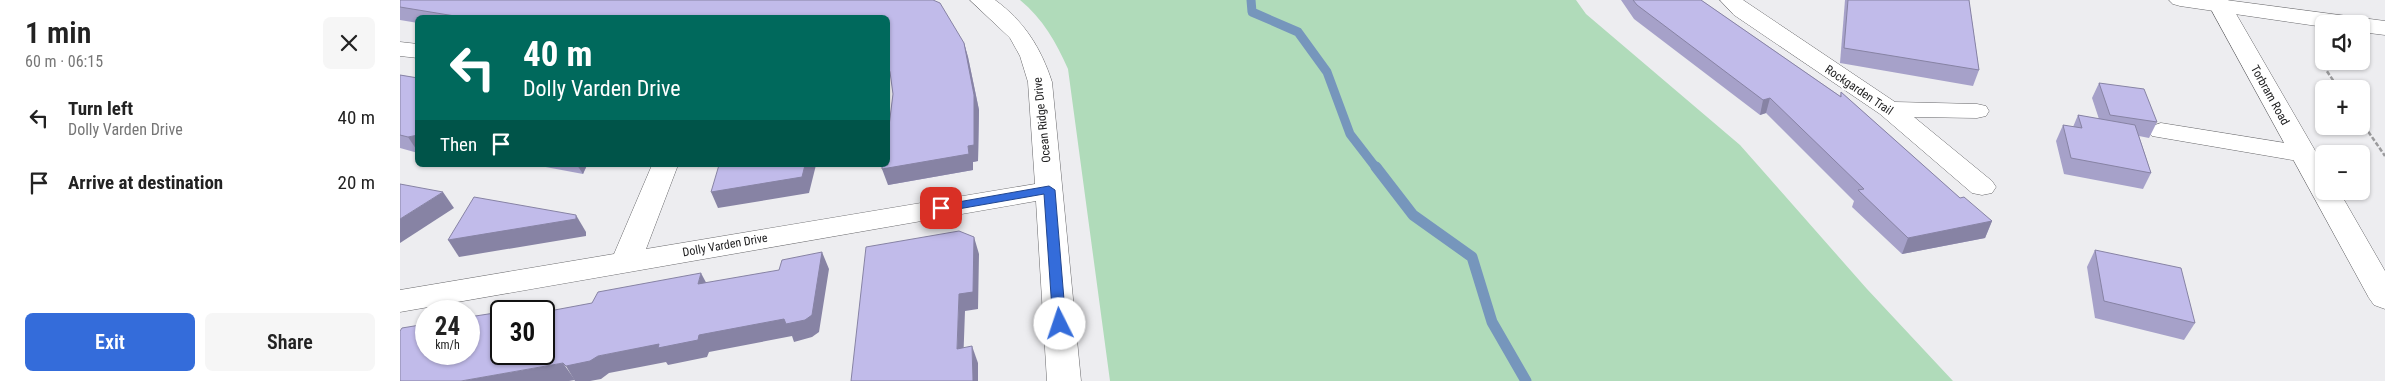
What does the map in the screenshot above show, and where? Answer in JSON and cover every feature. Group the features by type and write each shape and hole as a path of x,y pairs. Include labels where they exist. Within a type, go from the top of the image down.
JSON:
{"street":[{"name":"Ocean Ridge Drive","path":"981,0 1005,18 1019,32 1035,64 1040,82 1064,381"},
{"name":"Rockgarden Trail","path":"1731,0 1742,10 1889,109 1982,187"},
{"path":"2180,0 2218,3 2315,18"},
{"name":"Torbram Road","path":"2218,3 2315,174"},
{"path":"2370,26 2385,28"},
{"path":"400,49 415,52"},
{"path":"1889,109 1977,111"},
{"path":"2161,131 2304,154"},
{"path":"626,262 664,167"},
{"name":"Dolly Varden Drive","path":"400,301 1049,190"},
{"name":"Torbram Road","path":"2329,200 2385,298"}],"path":[{"path":"2370,134 2385,156"}],"green space":[{"path":"1020,0 1576,0 1586,14 1740,145 1867,289 1953,381 1110,381 1068,69 1048,32 1036,15"}],"building":[{"path":"400,0 933,0 940,3 964,43 974,95 974,145 968,146 969,154 882,169 882,167 890,167 890,118 893,94 890,72 890,15 449,15 400,7"},
{"path":"1633,0 1701,0 1841,97 1841,92 1960,198 1964,197 1992,221 1908,238 1858,190 1864,189 1770,98 1763,100 1637,5"},
{"path":"1848,0 1969,0 1979,70 1844,48"},
{"path":"400,75 415,78 415,136 408,137 400,135"},
{"path":"2099,83 2144,89 2157,122 2110,115"},
{"path":"2078,115 2135,125 2151,173 2071,158 2063,125 2082,128"},
{"path":"718,167 804,167 802,177 711,192"},
{"path":"400,184 443,192 400,219"},
{"path":"474,197 576,215 576,219 448,240"},
{"path":"959,231 974,237 973,292 959,294 957,349 972,346 973,381 851,381 866,247"},
{"path":"2095,250 2181,268 2195,323 2104,301"},
{"path":"822,252 812,315 805,320 786,324 784,319 699,335 698,340 658,348 659,344 598,356 590,361 566,366 563,363 555,364 555,310 592,303 598,292 701,273 698,284 779,270 782,260"},
{"path":"490,314 490,365 552,365 461,381 400,381 400,331 402,328 415,326 415,365 480,365 480,315"}],"waterway":[{"path":"1251,0 1252,12 1298,32 1327,72 1350,134 1377,169"},
{"path":"1376,167 1413,215 1472,257 1492,322 1526,381"}],"route":[{"path":"941,208 1049,190 1060,324"}]}
